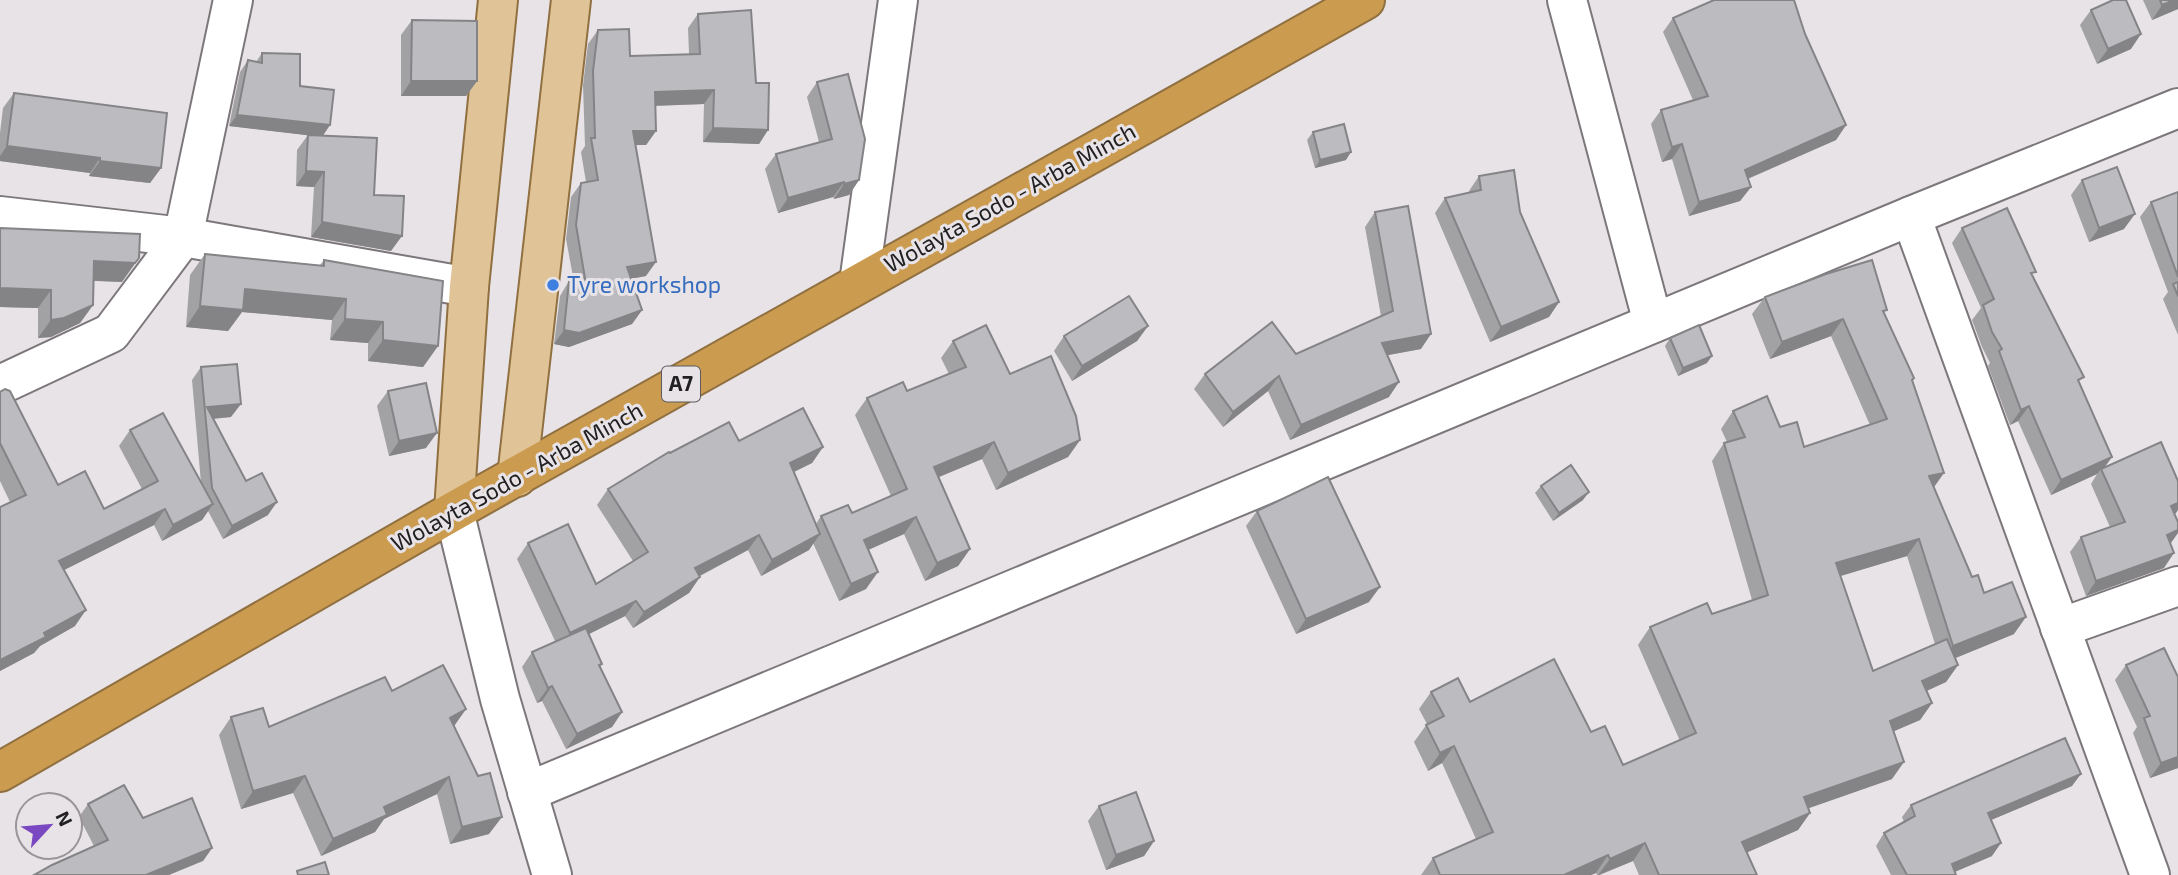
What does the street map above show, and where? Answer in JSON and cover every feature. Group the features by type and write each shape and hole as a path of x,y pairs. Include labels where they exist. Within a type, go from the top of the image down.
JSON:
{"highway":[{"name":"Wolayta Sodo - Arba Minch","path":"0,772 454,511 1365,0"}],"main road":[{"path":"454,511 469,287 498,0"},
{"path":"517,477 571,0"}],"street":[{"path":"0,384 111,333 183,236 233,0"},
{"path":"859,283 898,0"},
{"path":"1567,0 1653,323"},
{"path":"527,792 1911,216 2178,108"},
{"path":"0,216 183,236 469,287"},
{"path":"1911,216 2150,875"},
{"path":"454,511 500,699 552,875"},
{"path":"2060,628 2178,586"}],"building":[{"path":"1714,0 1794,0 1805,34 1846,125 1745,170 1751,187 1699,202 1682,144 1672,147 1661,110 1708,96 1673,18"},
{"path":"2113,0 2126,0 2141,34 2108,49 2091,10"},
{"path":"2160,0 2174,0 2162,5"},
{"path":"751,10 756,83 769,83 768,130 713,128 714,90 655,92 656,131 633,131 656,262 627,267 642,310 579,333 564,330 569,281 586,284 576,225 581,183 598,180 591,138 595,138 593,71 598,30 629,29 630,56 700,54 698,14"},
{"path":"412,20 477,21 477,81 411,81"},
{"path":"262,53 300,54 300,86 334,90 330,125 237,115 248,60 262,63"},
{"path":"848,74 865,139 859,180 788,198 776,154 832,139 817,82"},
{"path":"14,93 167,113 161,168 7,146"},
{"path":"1344,124 1351,152 1320,160 1313,132"},
{"path":"308,135 377,138 374,195 404,196 402,236 322,222 324,172 306,171"},
{"path":"2117,167 2135,214 2099,228 2082,180"},
{"path":"1514,170 1520,212 1559,302 1501,327 1445,198 1481,190 1479,176"},
{"path":"2178,192 2178,277 2151,202"},
{"path":"1408,206 1431,334 1382,343 1399,382 1301,425 1279,376 1233,412 1205,374 1272,322 1296,354 1393,311 1375,212"},
{"path":"2007,208 2036,272 2031,273 2084,377 2078,380 2112,457 2061,480 2029,406 2021,410 1999,351 2002,349 1992,332 1983,305 1994,299 1962,228"},
{"path":"0,228 140,234 139,258 135,263 94,261 93,305 64,318 51,320 51,290 0,288"},
{"path":"205,254 324,266 324,260 443,281 438,346 383,340 383,322 345,319 346,299 245,289 243,310 200,306"},
{"path":"1872,260 1887,310 1883,311 1914,378 1912,380 1944,473 1929,476 1972,577 1978,575 1984,593 2012,582 2026,617 1953,646 1919,539 1836,563 1873,671 1947,639 1958,665 1922,681 1932,703 1890,721 1904,762 1804,797 1810,813 1742,842 1757,875 1659,875 1645,843 1610,859 1608,855 1564,875 1440,875 1433,858 1493,832 1454,746 1440,753 1426,725 1444,716 1431,692 1458,678 1470,702 1554,659 1591,732 1605,726 1623,765 1696,733 1650,627 1707,603 1712,614 1768,595 1724,443 1745,437 1733,411 1767,396 1780,427 1797,422 1804,447 1887,419 1843,319 1782,342 1765,297"},
{"path":"2178,282 2178,296 2173,284"},
{"path":"1129,296 1148,326 1082,366 1064,336"},
{"path":"986,325 1010,374 1051,356 1076,416 1080,440 1008,473 994,442 934,467 970,549 937,563 916,517 864,540 878,572 851,584 821,516 848,505 852,513 907,489 867,398 903,382 907,391 966,367 953,341"},
{"path":"1699,325 1712,356 1683,368 1670,338"},
{"path":"237,364 241,404 207,407 246,481 262,473 277,502 232,526 212,488 201,367"},
{"path":"426,383 437,433 399,441 388,391"},
{"path":"5,389 10,391 58,485 85,471 104,509 158,481 130,430 163,413 213,504 173,525 165,509 59,561 86,610 44,633 46,637 0,660 0,507 26,495 0,443 0,392"},
{"path":"803,408 823,447 790,463 820,534 772,560 759,535 695,568 700,577 644,612 636,601 570,633 528,543 568,524 596,584 648,552 608,489 669,452 729,422 739,441"},
{"path":"2161,442 2178,481 2178,503 2171,506 2178,522 2178,530 2167,535 2174,553 2096,581 2081,537 2125,522 2101,469"},
{"path":"1571,465 1589,492 1559,513 1541,486"},
{"path":"1328,477 1380,587 1306,619 1257,511"},
{"path":"586,628 602,664 599,665 622,712 577,734 552,686 548,688 532,652"},
{"path":"2164,648 2178,677 2178,757 2161,763 2144,718 2150,716 2126,665"},
{"path":"443,665 466,709 450,718 478,776 490,773 502,817 462,827 449,777 384,807 387,815 333,839 305,776 253,791 231,717 263,708 269,727 385,677 392,691"},
{"path":"2065,738 2081,774 1988,813 2001,843 1952,864 1956,875 1907,875 1884,833 1915,816 1911,805"},
{"path":"124,785 143,818 192,798 212,848 146,875 34,875 61,861 84,861 84,851 108,840 88,804"},
{"path":"1136,792 1154,841 1116,855 1099,806"},
{"path":"325,862 329,875 298,875 297,871"}],"place":[{"name":"Tyre workshop","path":"553,285"}]}
